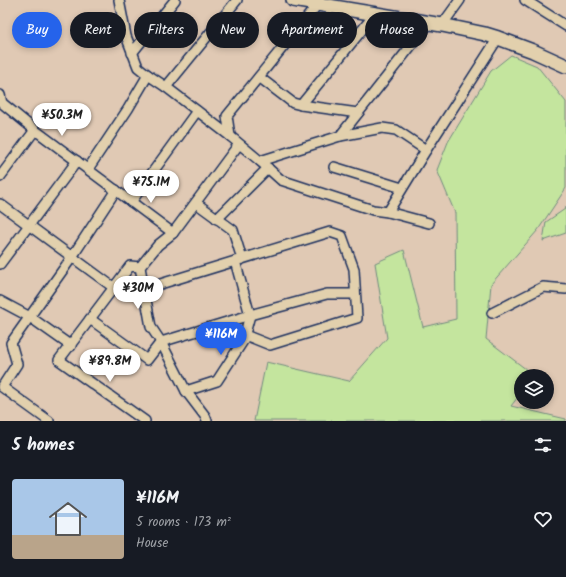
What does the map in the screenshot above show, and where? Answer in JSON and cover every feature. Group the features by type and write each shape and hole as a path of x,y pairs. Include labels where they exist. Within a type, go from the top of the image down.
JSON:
{"street":[{"path":"119,0 126,36 138,67 148,76 166,87 230,136 281,180 372,210 388,212 429,223"},
{"path":"132,53 175,0"},
{"path":"166,87 236,0"},
{"path":"293,0 365,12"},
{"path":"340,136 435,24 460,0"},
{"path":"525,0 566,26"},
{"path":"230,136 228,116 318,4"},
{"path":"428,23 498,38 533,51 566,66"},
{"path":"300,105 365,26"},
{"path":"388,212 498,38"},
{"path":"88,169 128,110 148,76"},
{"path":"259,77 293,103 358,113"},
{"path":"0,95 2,104 173,233"},
{"path":"131,202 197,111"},
{"path":"260,161 340,136 382,128 396,130 426,150"},
{"path":"0,177 35,130"},
{"path":"207,421 205,416 186,391 161,342 151,327 140,267 158,245 173,233 239,144"},
{"path":"0,264 77,161"},
{"path":"334,167 402,188"},
{"path":"217,219 268,168"},
{"path":"49,421 2,388 17,364 11,343 72,257 116,190"},
{"path":"186,391 217,381 243,341 250,315 233,230 196,203"},
{"path":"0,204 113,287"},
{"path":"144,289 330,232 342,236 354,269 357,318 270,345 245,335"},
{"path":"140,267 130,266 59,360 145,421"},
{"path":"492,313 543,287 566,290"},
{"path":"90,319 147,360 161,342 250,315 327,294 355,294"},
{"path":"0,302 30,317 70,346"}],"green space":[{"path":"511,55 537,66 566,102 566,188 538,230 491,284 486,339 526,369 514,369 514,402 511,406 514,407 514,409 524,409 566,419 566,421 254,421 266,362 349,381 387,338 375,263 404,250 423,327 456,319 455,213 437,170 448,142 491,71"},
{"path":"566,207 566,233 543,241 546,222"}]}
